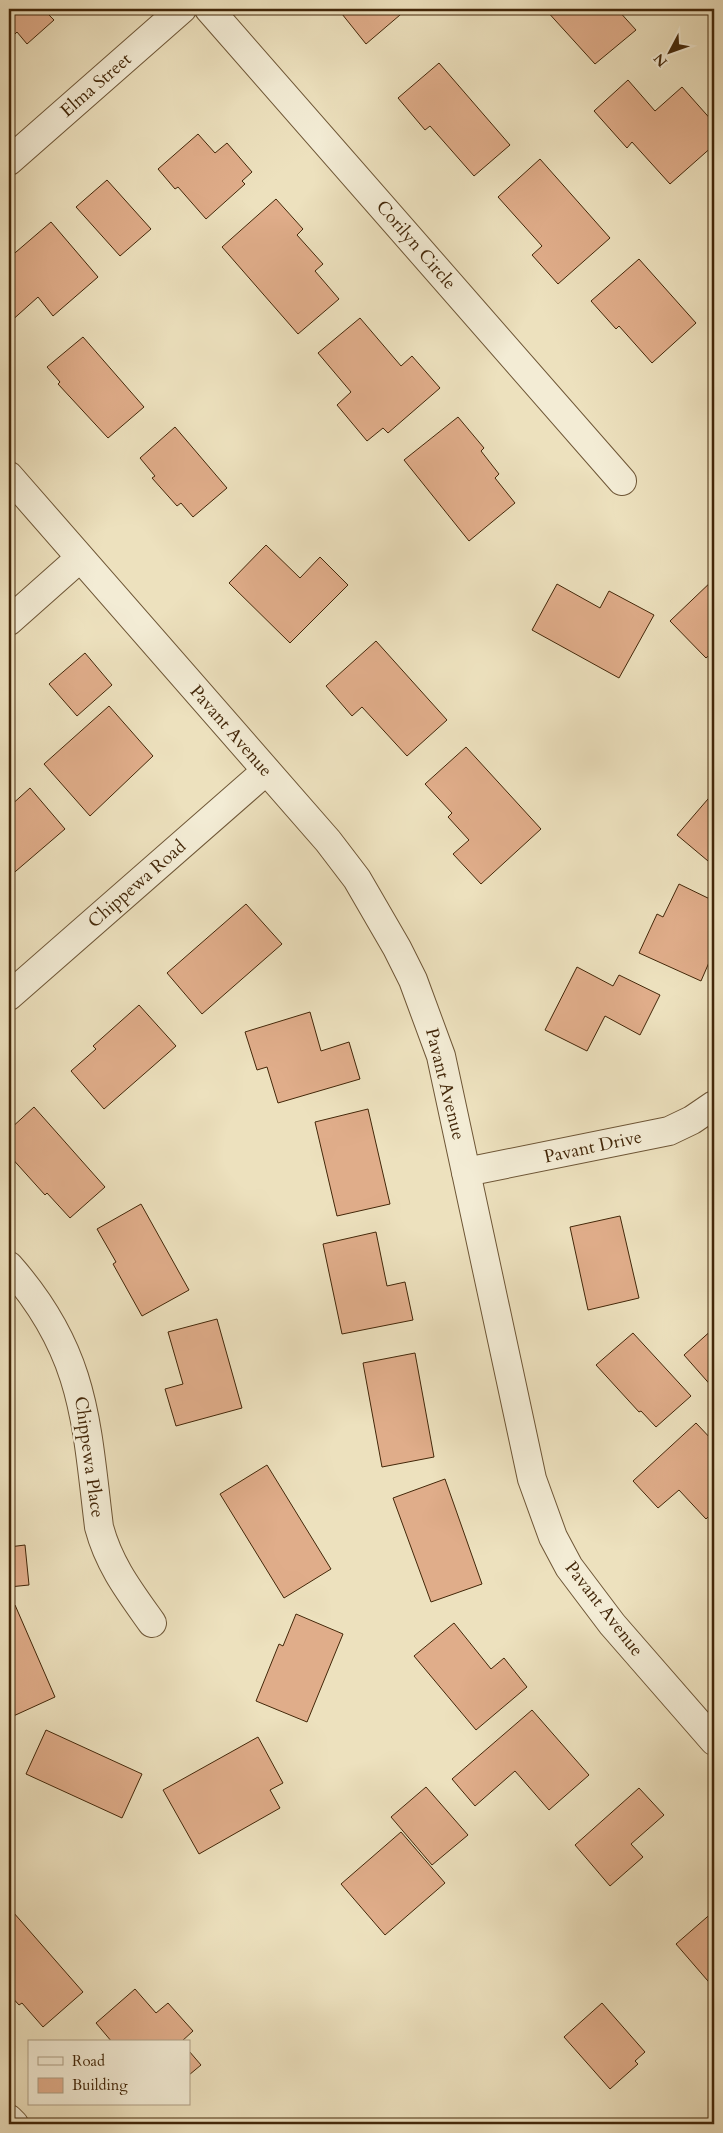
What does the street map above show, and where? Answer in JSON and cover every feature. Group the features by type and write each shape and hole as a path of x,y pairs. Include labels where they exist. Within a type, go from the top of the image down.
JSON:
{"street":[{"name":"Elma Street","path":"9,161 182,9"},
{"name":"Corilyn Circle","path":"209,9 622,482"},
{"name":"Pavant Avenue","path":"9,476 328,841 357,879 413,980 441,1056 532,1479 553,1537 569,1568 590,1597 714,1742"},
{"path":"9,621 80,558"},
{"name":"Chippewa Road","path":"9,996 266,771"},
{"name":"Pavant Drive","path":"466,1172 669,1131 692,1120 714,1105"},
{"name":"Chippewa Place","path":"9,1266 38,1302 67,1354 85,1412 99,1528 104,1545 120,1577 152,1623"},
{"path":"9,2119 14,2124"}],"building":[{"path":"9,9 46,9 44,10 54,20 27,44 17,32 9,40"},
{"path":"338,9 407,9 366,44"},
{"path":"545,9 617,9 636,30 595,64"},
{"path":"439,63 510,145 474,176 430,126 425,130 398,98"},
{"path":"628,80 655,111 682,87 714,123 714,145 670,184 632,142 627,148 594,111"},
{"path":"198,134 215,153 227,143 252,172 242,181 245,184 206,219 178,187 175,189 158,169"},
{"path":"540,159 610,238 558,284 532,255 542,246 498,197"},
{"path":"107,180 151,229 120,256 76,207"},
{"path":"276,199 303,229 297,235 323,264 315,271 339,299 298,334 222,247"},
{"path":"51,222 98,277 53,316 38,297 9,323 9,258"},
{"path":"639,259 696,323 652,363 619,326 616,329 591,301"},
{"path":"360,318 401,366 412,356 440,388 388,433 383,428 367,441 337,405 351,392 318,353"},
{"path":"83,337 144,407 108,438 58,384 60,382 47,367"},
{"path":"458,417 484,448 481,451 499,474 495,478 515,503 469,541 404,460"},
{"path":"175,427 227,488 193,517 181,503 177,506 152,478 155,476 140,458"},
{"path":"266,545 300,578 320,557 348,585 290,643 229,583"},
{"path":"714,579 714,651 706,658 670,621"},
{"path":"557,584 600,608 609,591 654,615 619,678 532,630"},
{"path":"376,641 447,720 407,756 362,707 352,716 326,686"},
{"path":"85,653 112,685 77,716 49,684"},
{"path":"109,706 153,756 90,816 44,764"},
{"path":"466,747 541,829 481,884 453,854 469,840 448,817 452,813 425,784"},
{"path":"30,788 65,829 9,877 9,807"},
{"path":"714,792 714,866 677,835"},
{"path":"679,884 714,901 714,923 711,931 714,933 714,951 701,981 639,953 657,914 663,917"},
{"path":"246,904 282,944 202,1014 167,973"},
{"path":"577,967 613,986 619,975 660,995 640,1035 605,1016 587,1051 545,1030"},
{"path":"139,1005 176,1046 104,1109 71,1071 96,1049 93,1046"},
{"path":"310,1012 321,1051 349,1042 360,1079 278,1103 267,1067 257,1070 245,1032"},
{"path":"34,1107 105,1187 70,1218 47,1193 45,1195 9,1155 9,1130"},
{"path":"368,1109 390,1204 337,1216 315,1122"},
{"path":"141,1204 189,1290 142,1316 113,1264 116,1262 97,1229"},
{"path":"620,1216 639,1298 588,1310 570,1227"},
{"path":"376,1232 387,1286 405,1282 413,1320 342,1334 323,1244"},
{"path":"217,1319 242,1408 176,1426 165,1389 183,1384 168,1332"},
{"path":"714,1328 714,1389 684,1355"},
{"path":"633,1333 691,1396 656,1427 641,1411 639,1412 596,1365"},
{"path":"415,1353 434,1457 382,1467 363,1363"},
{"path":"696,1423 714,1442 714,1511 706,1519 679,1490 658,1508 633,1481"},
{"path":"9,1434 12,1460 9,1461"},
{"path":"267,1465 331,1569 284,1598 220,1494"},
{"path":"445,1479 482,1584 431,1602 393,1498"},
{"path":"25,1545 29,1585 9,1587 9,1547"},
{"path":"15,1605 55,1697 9,1718 9,1608"},
{"path":"296,1614 343,1634 307,1722 256,1701 279,1644 283,1646"},
{"path":"454,1623 491,1669 504,1658 527,1687 476,1730 414,1656"},
{"path":"532,1710 589,1775 549,1810 515,1771 475,1806 452,1779"},
{"path":"46,1730 142,1774 122,1818 26,1774"},
{"path":"258,1737 283,1783 270,1790 280,1808 199,1854 163,1790"},
{"path":"426,1787 468,1835 432,1865 391,1817"},
{"path":"639,1788 664,1815 631,1844 643,1857 610,1886 575,1845"},
{"path":"401,1832 445,1883 385,1935 341,1884"},
{"path":"714,1911 714,1988 676,1944"},
{"path":"13,1912 83,1992 43,2027 22,2003 19,2005 9,1994 9,1915"},
{"path":"135,1989 156,2013 168,2003 193,2031 183,2040 110,2040 96,2023"},
{"path":"602,2003 645,2052 635,2061 638,2064 610,2089 564,2037"},
{"path":"190,2052 201,2065 190,2074"}]}
